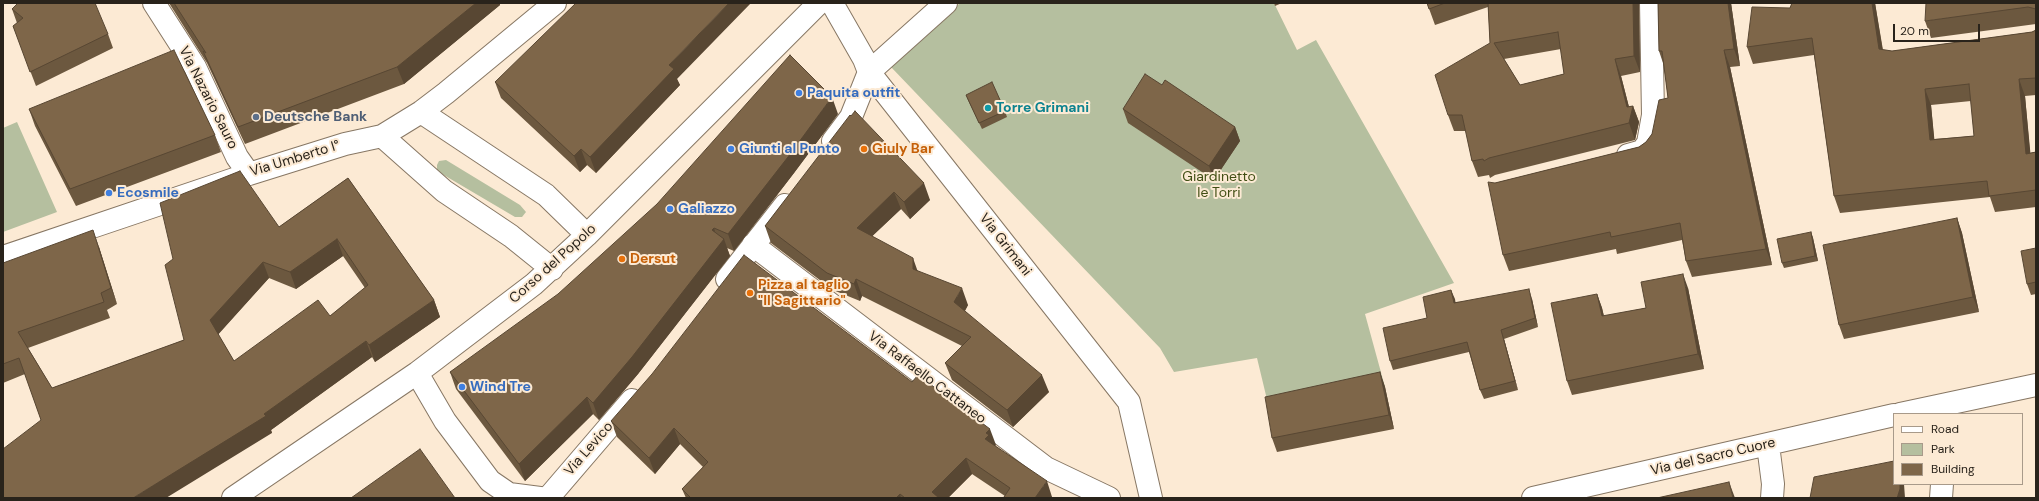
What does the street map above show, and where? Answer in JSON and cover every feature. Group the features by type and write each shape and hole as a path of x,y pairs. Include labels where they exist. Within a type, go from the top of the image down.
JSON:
{"street":[{"name":"Via Nazario Sauro","path":"154,3 195,67 238,156 249,174"},
{"name":"Corso del Popolo","path":"233,498 417,373 552,269 819,3"},
{"name":"Via Grimani","path":"832,3 864,58 869,72 1129,402 1151,498"},
{"path":"823,155 851,117 869,72 946,3"},
{"path":"1611,159 1642,151 1648,143 1653,115 1651,3"},
{"name":"Via Umberto I°","path":"3,257 249,174 346,144 382,136 421,112 477,68 541,7"},
{"path":"421,112 546,195 586,235"},
{"path":"382,136 444,191 511,236 552,269"},
{"path":"714,295 799,186"},
{"name":"Via Raffaello Cattaneo","path":"752,245 1046,468 1109,498"},
{"path":"417,373 446,421 490,481 509,494 540,498"},
{"path":"1909,413 1945,409 2036,385"},
{"name":"Via Levico","path":"548,498 643,387"},
{"name":"Via del Sacro Cuore","path":"1533,498 1564,494 1893,416"},
{"path":"1768,445 1773,484 1772,498"},
{"path":"1940,498 1942,485"}],"green space":[{"name":"Giardinetto le Torri","path":"960,3 1274,3 1297,50 1316,40 1454,283 1365,314 1385,387 1270,412 1257,358 1174,372 1160,348 891,67"},
{"path":"17,122 57,212 3,232 3,128"},
{"path":"446,160 520,205 526,212 522,217 515,217 437,171 439,161"}],"building":[{"path":"18,3 95,3 108,34 30,72 13,26 23,18 12,9"},
{"path":"174,3 476,3 397,67 238,127 203,51 206,53"},
{"path":"576,3 729,3 669,65 674,69 590,157 581,149 574,156 495,82"},
{"path":"1427,3 1445,3 1429,9"},
{"path":"1488,3 1633,3 1634,56 1615,59 1627,107 1633,106 1629,123 1489,158 1484,161 1483,159 1472,161 1462,115 1448,115 1435,75 1490,43","holes":["1558,32 1564,74 1520,85 1494,43"]},
{"path":"1658,3 1728,3 1734,49 1724,50 1766,249 1686,261 1680,223 1611,237 1610,232 1503,255 1488,182 1495,183 1639,147 1646,142 1652,134 1659,100 1668,98 1662,51 1659,51"},
{"path":"1792,3 1872,3 1879,49 1892,51 2032,32 2036,30 2036,78 2019,79 2026,154 2036,152 2036,190 1989,196 1987,181 1834,196 1812,38 1747,47 1752,7 1790,8","holes":["1969,84 1974,136 1930,140 1925,89"]},
{"path":"1926,3 2036,3 2036,9 2028,7 1925,21"},
{"path":"174,50 215,135 70,189 29,109"},
{"path":"790,55 832,97 788,157 728,234 714,228 712,230 724,239 632,357 593,403 587,397 519,464 450,372 558,294 657,204"},
{"path":"1145,74 1162,85 1165,80 1235,127 1209,166 1123,109"},
{"name":"Torre Grimani","path":"992,82 1005,111 979,123 966,95"},
{"path":"855,111 924,183 904,202 894,192 857,228 913,258 913,269 962,288 954,302 1042,375 1007,410 945,363 971,337 856,279 854,284 827,273 765,226 850,115 851,116"},
{"path":"240,171 279,227 348,178 434,300 369,345 366,341 264,414 266,416 133,498 3,498 3,449 41,420 19,358 3,364 3,263 93,230 111,288 101,293 104,302 18,332 52,388 184,340 165,265 173,259 160,203","holes":["337,239 368,285 330,316 318,300 234,361 210,320 263,262 290,272"]},
{"path":"1957,218 1973,297 1839,325 1823,245"},
{"path":"1811,232 1815,256 1782,263 1777,239"},
{"path":"2036,248 2036,282 2027,284 2021,251"},
{"path":"744,255 912,382 918,375 990,429 986,433 989,435 985,439 1047,481 1035,498 1004,497 1010,488 966,458 932,492 939,498 905,498 900,494 896,498 691,498 682,489 708,462 674,428 649,458 611,421 652,374"},
{"path":"1683,274 1698,354 1567,381 1551,303 1597,294 1602,316 1646,308 1641,282"},
{"path":"1529,289 1535,318 1501,330 1515,381 1480,390 1467,342 1390,361 1383,328 1427,318 1423,297 1451,290 1454,303"},
{"path":"1380,372 1389,415 1272,438 1265,397"},
{"path":"420,449 455,498 351,498"},
{"path":"1893,461 1893,485 1900,485 1900,489 1897,498 1810,498 1814,477"},
{"path":"1729,482 1733,498 1657,498"}],"place":[{"name":"Paquita outfit","path":"799,93"},
{"name":"Torre Grimani","path":"988,108"},
{"name":"Deutsche Bank","path":"256,117"},
{"name":"Giunti al Punto","path":"731,149"},
{"name":"Giuly Bar","path":"864,149"},
{"name":"Ecosmile","path":"109,193"},
{"name":"Galiazzo","path":"670,209"},
{"name":"Dersut","path":"622,259"},
{"name":"Pizza al taglio \"Il Sagittario\"","path":"750,293"},
{"name":"Wind Tre","path":"462,387"}]}
